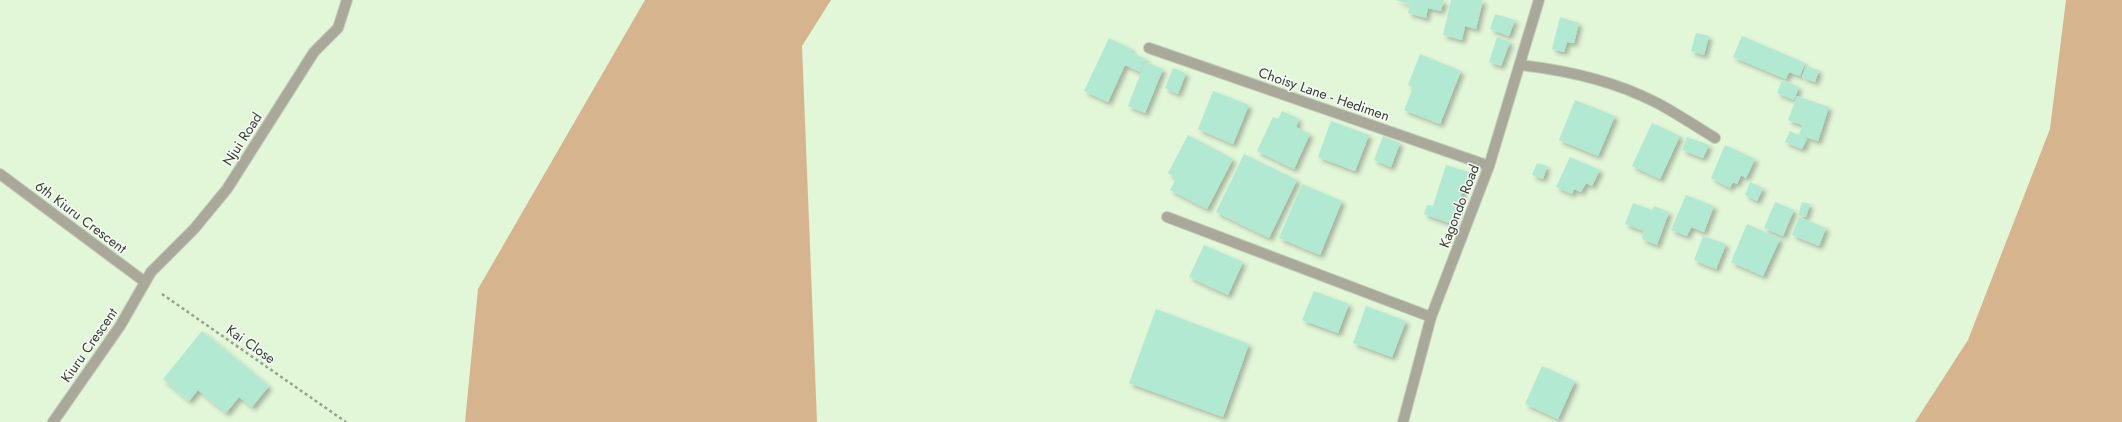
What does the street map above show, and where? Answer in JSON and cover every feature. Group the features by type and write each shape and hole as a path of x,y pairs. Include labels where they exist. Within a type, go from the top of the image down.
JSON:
{"street":[{"name":"Njui Road","path":"145,282 151,272 194,229 227,189 314,52 338,28 347,0"},
{"name":"Kagondo Road","path":"1403,422 1431,318 1489,166 1539,0"},
{"name":"Choisy Lane - Hedimen","path":"1150,48 1489,166"},
{"path":"1520,65 1548,68 1617,86 1655,102 1715,138"},
{"name":"6th Kiuru Crescent","path":"0,174 145,282"},
{"path":"1168,217 1431,318"},
{"name":"Kiuru Crescent","path":"53,422 120,326 145,282"}],"path":[{"name":"Kai Close","path":"145,282 346,422"}],"shaded area":[{"path":"645,0 831,0 802,46 817,422 465,422 478,289"},
{"path":"2066,0 2122,0 2122,422 1915,422 1968,340 2050,129"}],"building":[{"path":"1395,0 1444,0 1441,11 1428,8 1426,18 1408,13 1410,4"},
{"path":"1451,0 1483,0 1476,29 1465,26 1462,40 1443,35"},
{"path":"1495,14 1515,20 1509,36 1490,29"},
{"path":"1560,17 1579,23 1574,43 1567,42 1564,52 1552,49"},
{"path":"1696,33 1709,36 1704,55 1691,51"},
{"path":"1742,36 1805,63 1800,76 1789,72 1786,79 1733,57"},
{"path":"1497,37 1510,42 1501,66 1489,62"},
{"path":"1109,38 1132,49 1130,52 1146,59 1140,72 1125,65 1108,102 1084,91"},
{"path":"1420,54 1461,71 1440,124 1404,110 1413,88 1408,85"},
{"path":"1145,62 1163,69 1145,113 1128,106"},
{"path":"1806,66 1819,70 1815,82 1802,77"},
{"path":"1173,68 1186,73 1178,94 1165,88"},
{"path":"1782,80 1799,87 1794,100 1777,93"},
{"path":"1213,91 1249,105 1233,144 1198,129"},
{"path":"1797,96 1829,107 1818,141 1799,135 1802,125 1788,120"},
{"path":"1575,100 1615,116 1598,156 1559,140"},
{"path":"1282,111 1299,119 1296,127 1310,134 1294,169 1257,151 1273,117 1278,119"},
{"path":"1331,121 1369,135 1355,171 1318,157"},
{"path":"1652,123 1680,136 1660,179 1632,166"},
{"path":"1790,131 1807,139 1802,149 1785,142"},
{"path":"1188,135 1233,159 1207,209 1170,190 1176,178 1168,173"},
{"path":"1383,136 1400,143 1391,167 1374,160"},
{"path":"1687,137 1709,145 1703,158 1682,150"},
{"path":"1725,145 1755,159 1746,178 1741,175 1737,184 1733,182 1730,188 1711,178"},
{"path":"1244,154 1297,180 1269,238 1216,212"},
{"path":"1570,157 1600,170 1592,186 1586,183 1581,192 1574,189 1572,194 1556,187"},
{"path":"1537,163 1547,166 1543,179 1532,175"},
{"path":"1446,165 1469,172 1452,224 1424,214 1427,205 1433,206"},
{"path":"1750,182 1763,188 1757,201 1745,195"},
{"path":"1302,184 1342,201 1320,255 1279,238"},
{"path":"1686,195 1714,206 1704,232 1691,227 1687,236 1671,230"},
{"path":"1775,202 1794,210 1783,236 1764,228"},
{"path":"1802,202 1810,204 1806,217 1798,215"},
{"path":"1633,203 1652,210 1654,206 1669,212 1657,245 1642,239 1644,231 1625,224"},
{"path":"1799,217 1826,228 1819,246 1792,235"},
{"path":"1747,224 1780,239 1763,276 1731,262"},
{"path":"1703,236 1726,244 1716,269 1694,260"},
{"path":"1204,245 1243,262 1228,295 1189,277"},
{"path":"1314,291 1349,304 1338,333 1302,320"},
{"path":"1366,306 1406,321 1392,357 1353,343"},
{"path":"1156,309 1249,344 1223,417 1129,383"},
{"path":"202,331 269,386 252,407 239,397 226,413 198,390 189,401 163,379"},
{"path":"1542,366 1575,381 1558,419 1525,404"}]}
